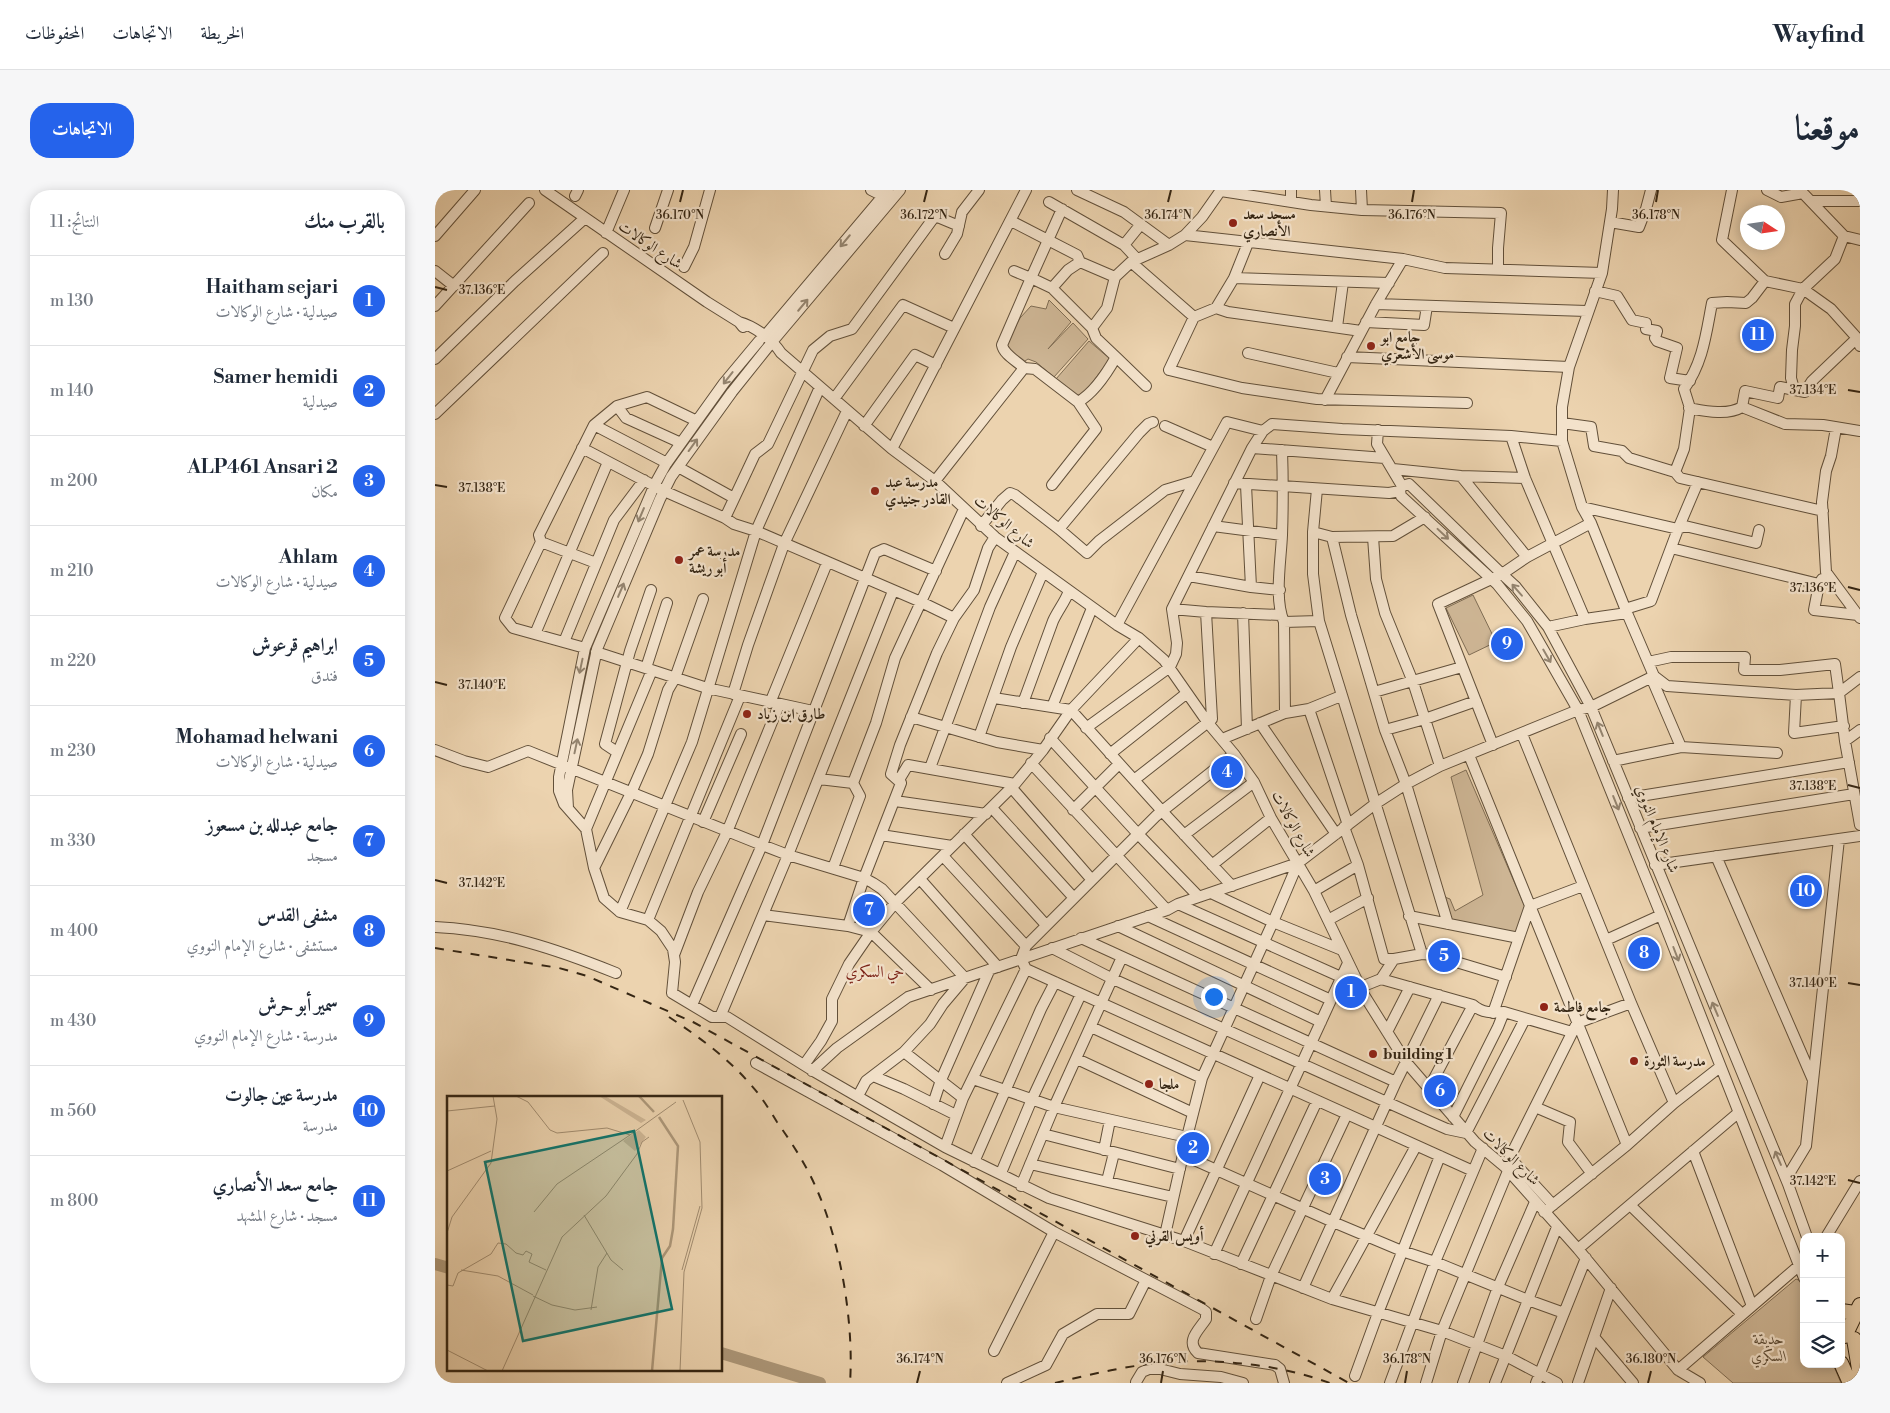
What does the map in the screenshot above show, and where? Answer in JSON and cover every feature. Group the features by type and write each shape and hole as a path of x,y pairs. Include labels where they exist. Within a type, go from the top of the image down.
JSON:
{"main road":[{"path":"1845,1311 1858,1309 1848,1333 1860,1375"},
{"path":"1844,1368 1851,1383"}],"street":[{"path":"435,236 475,190"},
{"name":"شارع الوكالات","path":"545,190 739,322 781,353 892,450 935,481 981,526 1069,591 1139,638 1161,656 1208,723 1254,782 1271,818 1315,891 1361,987 1406,1062 1466,1133 1506,1169 1586,1258 1678,1370 1700,1383"},
{"path":"606,233 624,190"},
{"path":"655,228 668,190"},
{"path":"684,267 694,247 710,190"},
{"path":"865,224 885,193 871,190"},
{"path":"564,642 614,520 667,463 724,383 766,342 865,224 900,190"},
{"path":"945,254 957,234 962,212 979,190"},
{"path":"892,450 1026,190"},
{"path":"1077,190 1124,212 1169,245"},
{"path":"1291,190 1291,201"},
{"path":"1325,190 1326,206"},
{"path":"1361,190 1363,210"},
{"path":"1613,190 1602,272 1569,367 1562,407 1562,441 1582,507 1591,523 1681,747"},
{"path":"1610,222 1639,227 1647,209 1651,190"},
{"path":"1732,190 1722,240 1765,281 1803,288 1831,309 1859,342 1812,381 1805,392 1779,387 1778,398 1745,391 1742,407"},
{"path":"1767,190 1781,197 1802,192 1844,236 1860,240"},
{"path":"1093,328 1107,308 1115,277 1134,260 1169,245 1185,235 1202,217 1221,191 1252,193 1291,201 1363,210 1501,213 1498,269"},
{"path":"1811,201 1860,202"},
{"path":"1049,202 1124,244 1134,260 1194,317"},
{"path":"435,306 529,203"},
{"path":"1052,485 1096,429 1078,402 1035,369 1025,368 1003,349 1002,345 1061,210"},
{"path":"725,518 755,454 768,444 813,350 830,336 852,329 935,216 959,226"},
{"path":"435,359 515,281 585,218"},
{"path":"1011,221 1077,255 1080,262 1115,277"},
{"path":"1124,244 1141,224"},
{"path":"1185,235 1403,259 1445,268 1602,272"},
{"path":"1794,389 1791,378 1795,304 1803,288 1835,259 1844,236"},
{"path":"1248,243 1234,278 1216,308 1194,317 1169,370 1243,388 1325,400 1467,403"},
{"path":"435,414 603,253"},
{"path":"1325,400 1338,372 1403,259"},
{"path":"1052,288 1068,270 1080,262"},
{"path":"435,271 454,286"},
{"path":"1014,271 1052,288 1093,328 1096,338 1146,386"},
{"path":"1234,278 1389,283"},
{"path":"1675,472 1684,449 1689,408 1684,389 1695,375 1712,303 1746,303 1765,281"},
{"path":"1337,327 1343,282"},
{"path":"1595,291 1617,296 1632,320 1646,323 1646,329 1657,331 1655,338 1657,341 1677,348 1670,378 1690,381"},
{"path":"1376,304 1587,311"},
{"path":"834,399 903,305 954,328"},
{"path":"1366,322 1424,325 1427,306"},
{"path":"1216,308 1228,312 1361,331"},
{"path":"569,811 567,790 571,768 596,652 604,630 664,491 678,467 766,342"},
{"path":"1248,353 1338,372"},
{"path":"864,426 915,355 936,365"},
{"path":"1078,402 1108,371 1116,357"},
{"path":"1347,357 1569,367"},
{"path":"935,481 1025,368"},
{"path":"620,912 692,742 755,531 820,387"},
{"path":"585,648 513,628 505,618 541,542 539,535 594,425 617,406 647,397 697,421"},
{"path":"617,406 625,418 681,443"},
{"path":"1689,408 1733,412 1742,407"},
{"path":"1742,407 1785,424 1860,431"},
{"path":"648,920 737,695 748,645 784,544 847,411"},
{"path":"1059,529 1139,433 1148,424 1153,422"},
{"path":"1117,625 1227,422 1263,431"},
{"path":"1562,423 1591,428 1594,446 1622,451 1629,458 1675,472 1680,478 1823,511"},
{"path":"1086,728 1170,667 1176,654 1177,643 1172,609 1252,448 1263,431 1272,424 1511,436 1562,441"},
{"path":"594,425 667,463"},
{"path":"1165,426 1213,447"},
{"path":"1836,428 1831,456 1825,471 1823,511 1826,572 1819,584 1814,610 1859,617"},
{"path":"1378,430 1377,444 1393,469 1401,489 1401,496 1491,579 1527,621 1578,710 1738,1113 1800,1262"},
{"path":"1511,436 1525,478 1585,619"},
{"path":"582,448 664,491 725,518 734,524 755,531 921,602 953,618"},
{"path":"1252,448 1385,458"},
{"path":"1282,450 1283,486 1280,590 1283,619 1285,712"},
{"path":"535,634 608,462"},
{"path":"678,467 734,498"},
{"path":"1393,469 1461,476 1525,478"},
{"path":"1461,476 1527,557"},
{"path":"981,526 1002,500 1010,493 1015,494 1087,553 1099,541 1165,490 1195,481"},
{"path":"1548,627 1626,611 1651,601 1698,482"},
{"path":"586,828 569,811 562,800 559,791 561,764 585,648 649,483"},
{"path":"1234,483 1389,493 1401,489"},
{"name":"شارع الإمام النووي","path":"1401,489 1409,484 1516,587 1548,627 1591,707 1786,1179 1806,1233"},
{"path":"1246,485 1251,587"},
{"path":"1317,489 1313,532 1313,574 1319,621 1422,954"},
{"path":"1582,507 1678,529 1685,526 1756,543 1759,530"},
{"path":"833,868 860,796 853,783 876,722 895,658 937,571 964,509"},
{"path":"1313,532 1332,537 1393,536 1425,517"},
{"path":"1493,745 1438,604 1502,574 1527,557 1591,523"},
{"path":"1213,526 1282,535"},
{"path":"899,780 893,777 891,768 911,716 937,652 953,618 974,590 988,548 995,537"},
{"path":"1332,537 1351,615 1385,730 1405,784 1447,924"},
{"path":"1373,537 1377,578 1385,613 1413,682 1440,766"},
{"path":"541,542 595,563"},
{"path":"1671,548 1819,584"},
{"path":"692,1005 761,845 875,552 883,549 937,571"},
{"path":"930,768 990,607 1015,552"},
{"path":"674,955 698,892 727,832 827,563"},
{"path":"979,737 1011,647 1043,572"},
{"path":"1826,572 1859,617"},
{"path":"1189,576 1280,590"},
{"path":"617,752 605,744 627,662 651,590"},
{"path":"720,1017 819,779 893,591"},
{"path":"1023,703 1053,621 1058,610 1065,603 1069,591"},
{"path":"594,868 648,754 668,690 675,678 703,599"},
{"path":"667,602 649,669 586,828 594,868 604,898 620,912 648,920 661,931 673,949 675,962 672,992 712,1018 727,1017 808,1068 945,1148 1001,1173 1021,1186 1049,1198 1165,1234 1333,1299 1442,1331 1506,1356 1537,1379 1557,1383"},
{"path":"1053,707 1093,608"},
{"path":"1172,609 1243,613 1283,619 1319,621"},
{"path":"1134,780 1212,719 1206,612"},
{"path":"1243,613 1247,729"},
{"path":"594,626 604,630"},
{"path":"808,1068 832,1021 832,998 849,964 871,932 895,903 1013,786 1043,750 1071,710 1139,638"},
{"path":"596,652 707,688 813,711"},
{"path":"1648,662 1671,657 1745,658 1744,670 1780,670 1835,664 1845,741 1855,788 1860,825"},
{"path":"1374,692 1462,667"},
{"path":"808,1068 908,997 1298,864 1375,804 1405,784 1440,766 1578,710 1591,707 1652,676"},
{"path":"1652,676 1667,686 1795,695 1839,693 1860,677"},
{"path":"1110,754 1187,693"},
{"path":"1795,695 1794,733 1844,726"},
{"path":"1222,739 1285,712 1309,709 1341,696"},
{"path":"994,698 1071,710 1232,886"},
{"path":"1385,730 1425,719 1476,701"},
{"path":"1309,709 1359,865 1384,959 1433,954 1506,977"},
{"path":"911,716 979,737 1043,750"},
{"path":"1260,723 1336,834"},
{"path":"1845,741 1860,730"},
{"path":"703,822 741,734"},
{"path":"1522,734 1673,1103"},
{"path":"1051,738 1138,834 1199,897"},
{"path":"1613,761 1681,747 1777,753"},
{"path":"435,750 488,767 528,751 761,845 864,878 882,889 965,978"},
{"path":"1234,754 1162,811 1026,946 1021,959 1026,969 1473,1171"},
{"path":"1469,755 1530,906 1574,1027 1627,1145"},
{"path":"1628,798 1849,762"},
{"path":"1031,763 1167,910"},
{"path":"1073,810 1119,764"},
{"path":"848,926 864,878 901,783 899,780 908,765 1013,786 1092,880"},
{"path":"819,779 853,783"},
{"path":"1184,835 1254,782"},
{"path":"1640,828 1855,788"},
{"path":"895,800 989,811 1074,898"},
{"path":"1212,865 1271,818"},
{"path":"881,834 952,846"},
{"path":"964,834 1046,926"},
{"path":"1655,865 1860,836"},
{"path":"1786,1179 1807,1146 1839,839"},
{"path":"943,856 1026,946"},
{"path":"1716,856 1813,1082"},
{"path":"1165,1234 1202,1078 1298,864"},
{"path":"1315,891 1359,865"},
{"path":"920,880 994,969"},
{"path":"1530,906 1583,886"},
{"path":"1211,893 1273,922 1342,950"},
{"path":"1328,920 1367,898"},
{"path":"1178,904 1263,944 1341,977"},
{"path":"1453,1117 1499,1012 1506,977 1530,906"},
{"path":"763,915 848,926 871,932 931,990"},
{"path":"1606,940 1661,915"},
{"path":"1148,916 1331,1000"},
{"path":"1409,916 1519,938"},
{"path":"1118,926 1321,1022"},
{"path":"435,927 475,929 520,939 571,955 617,973"},
{"path":"1081,938 1396,1082"},
{"path":"1052,948 1113,979 1301,1064 1447,1129 1466,1133 1525,1018"},
{"path":"1021,1186 1122,957"},
{"path":"1361,987 1381,979 1394,958"},
{"path":"1214,1254 1348,963"},
{"path":"933,1104 941,1080 994,969"},
{"path":"945,1148 963,1098 1026,969"},
{"path":"857,1096 866,1081 904,1052 930,1024 943,1004 965,978"},
{"path":"1381,979 1439,994 1473,1005 1480,1010 1574,1027 1631,1003"},
{"path":"974,1162 1041,1008 1055,982"},
{"path":"1387,1032 1411,987"},
{"path":"1001,1173 1032,1099 1081,994"},
{"path":"1303,1288 1375,1127 1439,994"},
{"path":"1429,1088 1473,1005"},
{"path":"1091,1027 1202,1078"},
{"path":"1425,1383 1442,1331 1466,1275 1510,1158 1574,1027"},
{"path":"904,1052 963,1098"},
{"path":"1077,1059 1193,1113"},
{"path":"756,1063 941,1165 1054,1232 1206,1312 1207,1319 1195,1333 1192,1341 1198,1353 1207,1356 1275,1365 1280,1369 1285,1383"},
{"path":"1544,1212 1627,1145 1673,1103 1720,1067"},
{"path":"1184,1241 1260,1075"},
{"path":"873,1076 956,1115"},
{"path":"973,1079 1054,1108 1187,1137"},
{"path":"1241,1264 1317,1101"},
{"path":"1535,1107 1570,1122 1568,1142 1592,1174"},
{"path":"1578,1249 1738,1113"},
{"path":"1256,1319 1271,1276 1347,1114"},
{"path":"1107,1181 1110,1120"},
{"path":"1043,1134 1180,1168"},
{"path":"1333,1299 1416,1146"},
{"path":"1390,1383 1435,1262 1483,1148"},
{"path":"1693,1151 1752,1306"},
{"path":"1183,1154 1366,1236 1564,1313"},
{"path":"1355,1376 1440,1156"},
{"path":"1510,1158 1553,1205"},
{"path":"1031,1164 1173,1197"},
{"path":"1828,1233 1860,1181"},
{"path":"1463,1383 1498,1287 1535,1202"},
{"path":"1629,1205 1742,1314"},
{"path":"1495,1383 1557,1226"},
{"path":"993,1351 1054,1232"},
{"path":"1537,1379 1586,1258"},
{"path":"1678,1370 1800,1265"},
{"path":"1007,1383 1046,1365 1063,1334 1097,1314 1129,1314 1146,1280"},
{"path":"1578,1383 1611,1288"},
{"path":"1594,1337 1633,1383"},
{"path":"1136,1382 1142,1372 1157,1368 1180,1374 1221,1377 1243,1383"}],"green space":[{"path":"1049,300 1071,322 1048,349 1073,323 1088,339 1054,377 1036,362 1028,359 1022,363 1006,348 1020,318 1031,306 1046,309"},
{"path":"1089,341 1110,359 1082,396 1075,395 1056,379"},
{"path":"1473,595 1496,642 1469,655 1446,608"},
{"path":"1466,770 1525,907 1516,935 1449,921 1442,896 1450,899 1455,911 1483,895 1451,777"},
{"name":"حديقة السكري","path":"1796,1279 1800,1281 1800,1368 1835,1368 1841,1383 1733,1383 1703,1357"}],"waterway":[{"path":"435,1264 447,1267"},
{"path":"723,1354 820,1383"}],"railway":[{"path":"435,948 559,968 587,976 693,1022 1349,1383"},
{"path":"669,1017 713,1048 751,1085 794,1146 813,1181 833,1235 844,1285 850,1336 850,1383"},
{"path":"1055,1383 1128,1367 1192,1361 1212,1361 1272,1368 1330,1383"}],"place":[{"name":"مسجد سعد الأنصاري","path":"1233,223"},
{"name":"جامع سعد الأنصاري","path":"1758,335"},
{"name":"جامع ابو موسى الأشعري","path":"1371,346"},
{"name":"مدرسة عبد القادر جنيدي","path":"875,491"},
{"name":"مدرسة عمر أبو ريشة","path":"679,560"},
{"name":"سمير أبو حرش","path":"1507,644"},
{"name":"طارق ابن زياد","path":"747,714"},
{"name":"Ahlam","path":"1227,772"},
{"name":"مدرسة عين جالوت","path":"1806,891"},
{"name":"جامع عبدلله بن مسعوز","path":"869,910"},
{"name":"مشفى القدس","path":"1644,953"},
{"name":"ابراهيم قرعوش","path":"1444,956"},
{"name":"Haitham sejari","path":"1351,992"},
{"name":"جامع فاطمة","path":"1544,1007"},
{"name":"building 1","path":"1373,1054"},
{"name":"مدرسة الثورة","path":"1634,1061"},
{"name":"ملجا","path":"1149,1084"},
{"name":"Mohamad helwani","path":"1440,1091"},
{"name":"Samer hemidi","path":"1193,1148"},
{"name":"ALP461 Ansari 2","path":"1325,1179"},
{"name":"أويس القرني","path":"1135,1236"}],"district":[{"name":"حي السكري","path":"875,972"}]}
